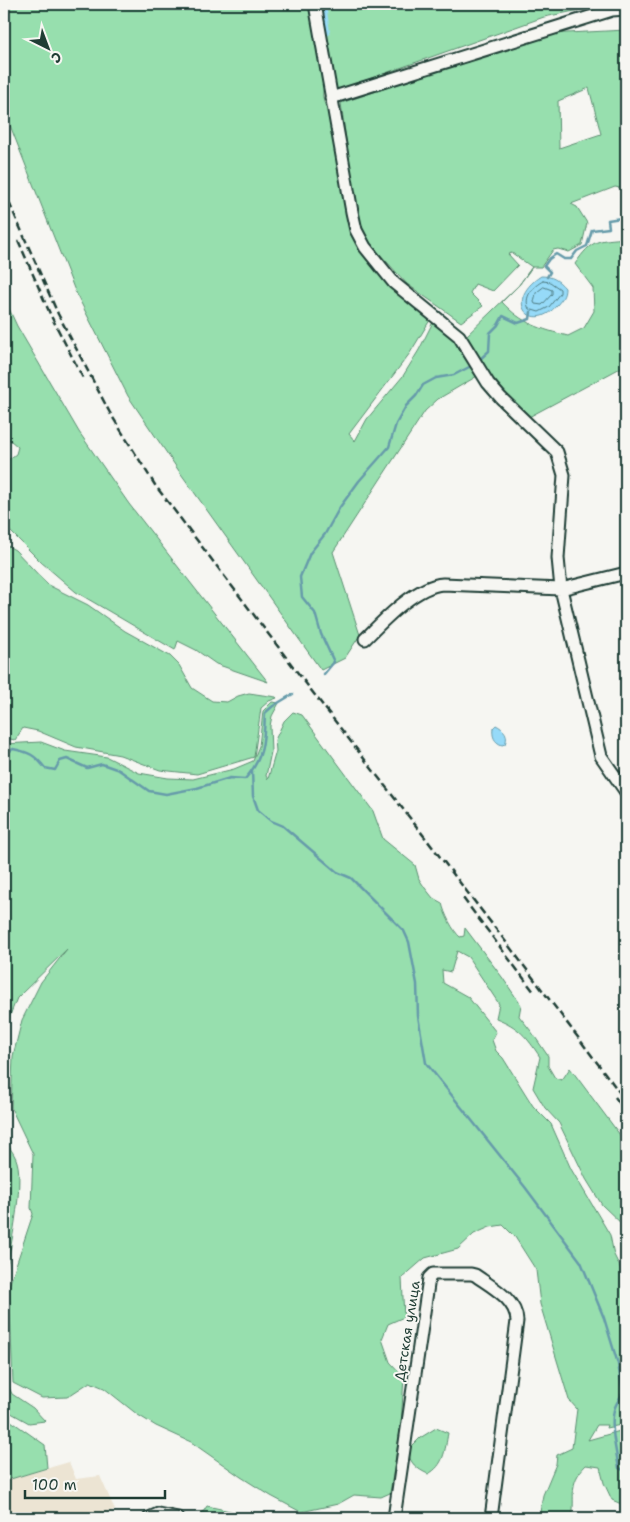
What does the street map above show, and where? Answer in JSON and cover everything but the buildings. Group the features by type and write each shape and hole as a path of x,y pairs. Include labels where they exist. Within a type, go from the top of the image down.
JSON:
{"street":[{"path":"315,4 356,230 365,247 394,283 458,336 482,374 501,398 557,452 564,475 558,558 561,590 601,756 624,784"},
{"path":"331,98 612,10 626,9"},
{"path":"365,638 400,605 434,584 561,590 626,574"},
{"name":"Детская улица","path":"394,1518 430,1278 433,1274 475,1275 510,1301 516,1310 517,1320 491,1518"},
{"path":"149,1518 158,1514 178,1518"}],"shaded area":[{"path":"69,1462 76,1479 100,1476 115,1510 88,1518 4,1518 4,1481"}],"green space":[{"path":"4,4 308,4 325,82 323,99 331,114 359,245 387,285 430,320 410,353 349,434 355,441 367,419 403,376 433,322 457,340 479,375 438,399 425,411 333,552 360,635 345,658 321,670 128,396 75,291 4,110"},
{"path":"322,4 611,4 544,17 335,91"},
{"path":"626,30 626,189 615,187 571,204 577,207 587,223 582,245 569,252 558,249 553,250 541,267 532,267 512,253 508,254 518,265 493,291 475,284 470,293 483,306 461,322 407,284 358,230 363,227 358,229 341,103 548,34","holes":["589,88 601,134 559,148 558,101"]},
{"path":"626,238 626,365 527,418 493,380 465,337 519,285 502,302 517,316 532,325 568,336 584,328 594,311 593,288 575,264 586,249 596,242"},
{"path":"4,298 17,326 79,432 129,504 268,682 216,664 196,650 178,641 175,650 76,592 41,562 4,525 4,463 16,454 18,447 10,440 4,438"},
{"path":"4,544 15,550 48,585 88,605 125,631 170,656 179,665 192,688 212,701 227,702 249,693 276,697 261,708 254,757 197,774 160,770 120,755 76,747 38,731 23,728 15,740 4,738"},
{"path":"272,702 279,703 272,716 270,726 271,752 266,776 268,779 276,751 275,740 284,721 293,712 302,715 373,811 383,839 415,865 419,879 433,898 442,903 449,922 457,934 460,937 464,936 465,928 502,977 521,1005 519,1016 548,1056 548,1066 555,1078 562,1080 570,1068 626,1143 626,1228 602,1205 586,1179 559,1123 545,1108 533,1088 540,1057 522,1033 496,1018 499,1004 468,957 457,951 451,972 442,970 443,983 468,997 496,1032 492,1040 496,1051 503,1058 533,1106 551,1124 571,1169 610,1235 614,1255 626,1279 626,1424 606,1428 607,1425 597,1425 588,1440 620,1431 626,1433 626,1506 612,1500 604,1483 600,1467 586,1465 576,1478 574,1484 572,1518 539,1518 543,1495 556,1464 557,1455 572,1448 577,1409 569,1400 540,1304 536,1270 515,1237 503,1225 490,1227 474,1234 458,1249 425,1258 402,1278 404,1317 388,1324 382,1339 390,1362 404,1377 401,1425 390,1493 381,1497 354,1495 338,1504 301,1512 241,1477 191,1442 156,1426 138,1415 104,1388 90,1382 67,1397 42,1398 13,1383 9,1286 33,1214 31,1208 33,1154 11,1108 13,1056 22,1020 41,982 67,949 17,998 4,1030 4,744 41,742 65,751 107,757 139,773 168,778 193,779 234,769 253,761 259,746 263,711"},
{"path":"4,1139 17,1162 19,1186 10,1253 4,1278"},
{"path":"4,1377 12,1394 33,1408 45,1421 29,1423 4,1409"},
{"path":"4,1416 45,1445 47,1468 4,1481"},
{"path":"436,1428 448,1433 445,1451 441,1462 428,1474 414,1465 408,1450 420,1438"},
{"path":"207,1506 262,1518 199,1518"}],"water":[{"path":"541,276 552,278 565,288 563,297 548,313 538,317 531,316 525,311 522,304 524,295 529,286"},
{"path":"496,725 505,733 505,744 499,744 494,738 493,728"}],"waterway":[{"path":"321,4 325,32"},
{"path":"547,277 550,272 544,266 549,259 556,254 564,259 571,259 577,251 587,246 592,230 609,228 608,220 621,218 622,210 626,206"},
{"path":"479,360 489,351 490,333 503,316 518,323 530,319 531,312"},
{"path":"324,674 334,662 321,634 315,613 302,597 300,577 310,553 325,534 340,507 359,481 389,447 396,424 406,406 423,385 436,378 454,375 473,365"},
{"path":"4,755 13,749 23,751 35,757 45,768 55,770 60,761 67,759 87,768 102,764 119,770 149,791 166,794 197,788 230,778 245,779 256,764 262,748 265,713 293,694"},
{"path":"252,771 253,796 258,810 271,821 283,826 337,872 351,878 404,931 409,942 417,984 418,1016 426,1063 525,1187 581,1262 604,1318 618,1364 623,1392 613,1414 613,1429 619,1468 626,1471"}],"railway":[{"path":"4,191 58,314 110,413 155,485 626,1101"},
{"path":"18,240 51,316 84,380"},
{"path":"463,898 534,992"},
{"path":"615,1097 626,1112"}]}
